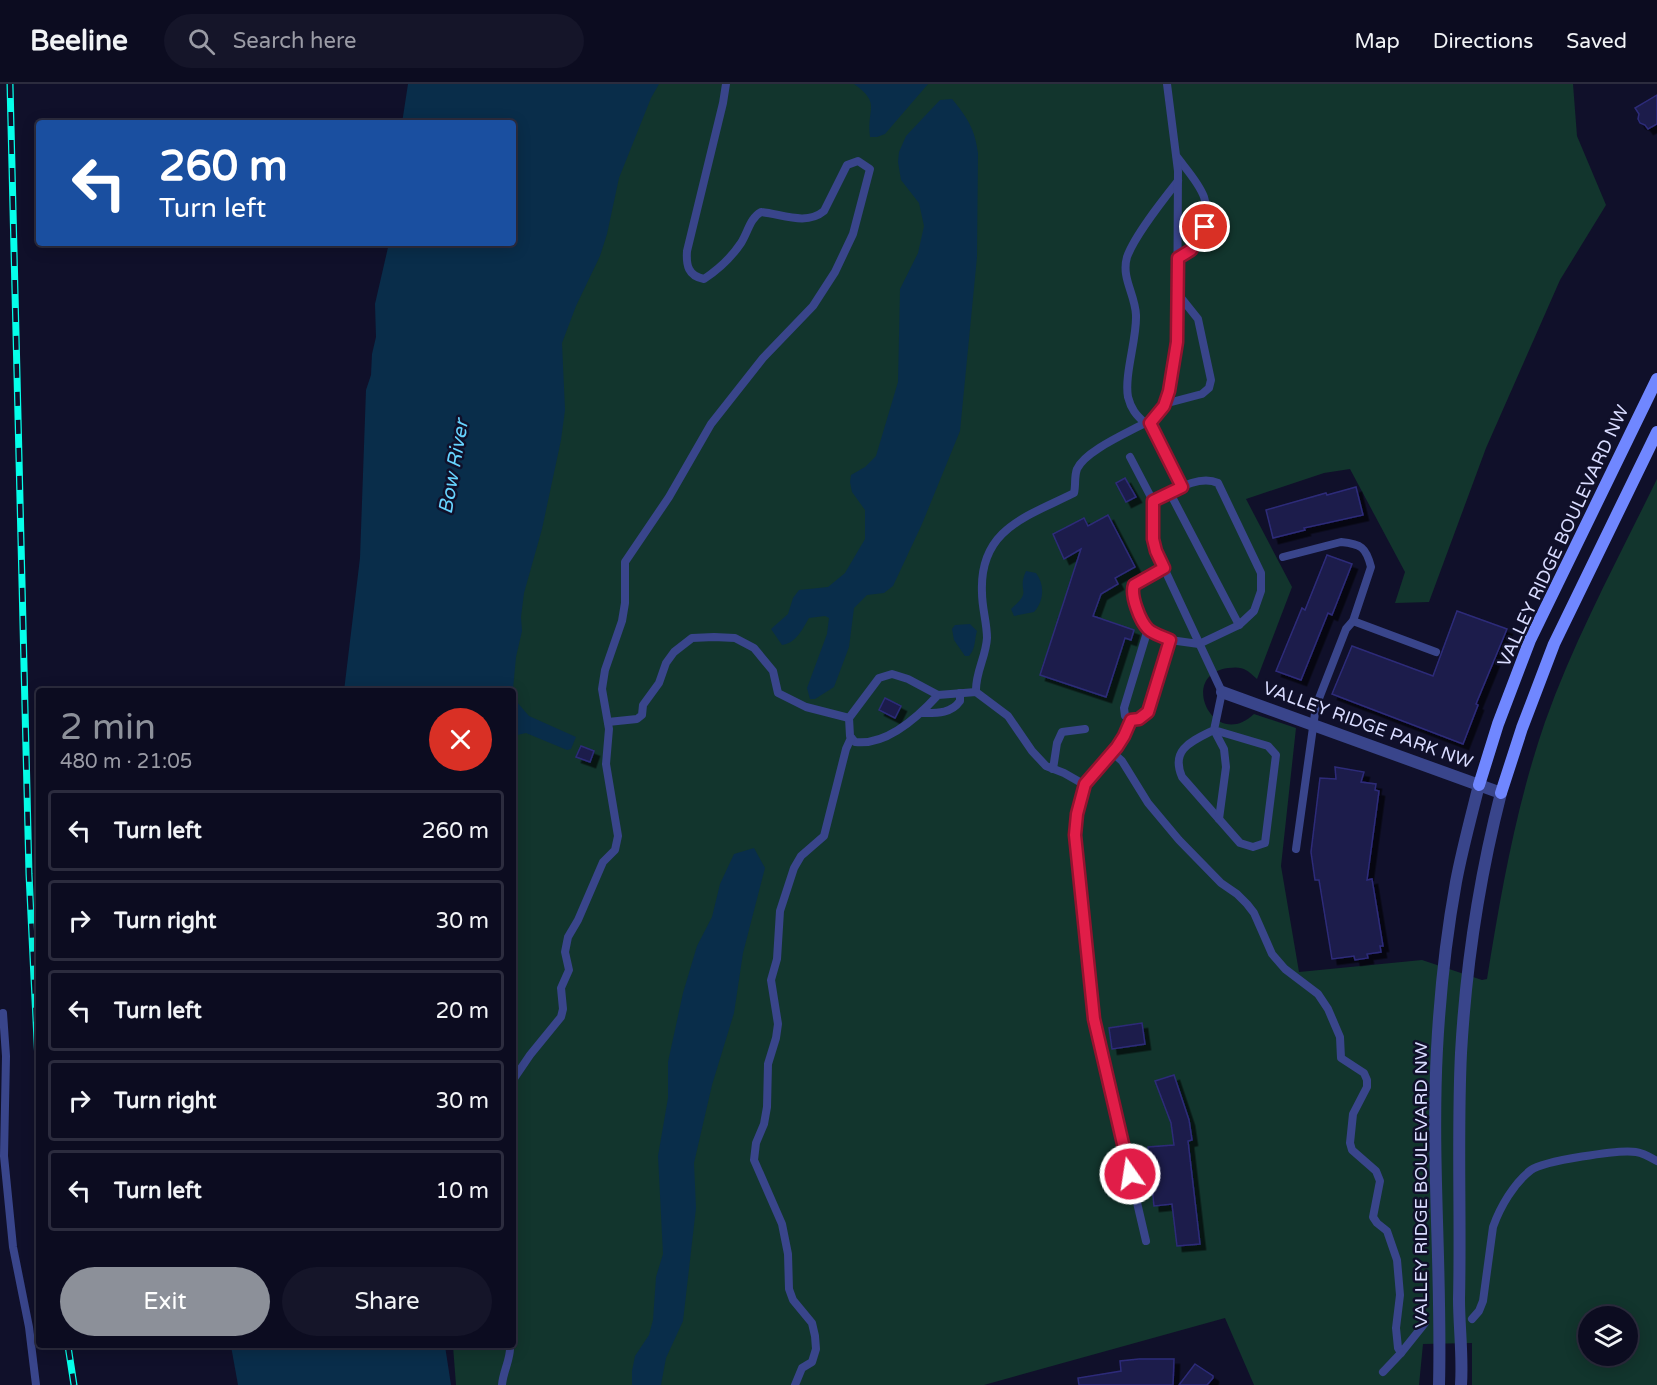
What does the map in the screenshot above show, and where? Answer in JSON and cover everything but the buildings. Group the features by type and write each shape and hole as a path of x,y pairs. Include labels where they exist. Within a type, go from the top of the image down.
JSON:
{"street":[{"name":"VALLEY RIDGE BOULEVARD NW","path":"1439,1385 1437,1049 1450,916 1461,859 1479,785 1498,724 1530,640 1657,379"},
{"name":"VALLEY RIDGE BOULEVARD NW","path":"1461,1385 1459,1319 1461,1056 1468,960 1480,887 1501,793 1529,707 1554,644 1657,432"},
{"name":"VALLEY RIDGE PARK NW","path":"1222,692 1501,793"}],"lane":[{"path":"516,1076 540,1041 561,1017 561,988 569,970 565,952 568,937 578,920 603,862 615,850 618,836 606,764 608,722 602,689 605,670 622,621 625,603 625,562 669,497 711,424 763,358 813,306 835,272 853,234 870,169 858,161 847,165 824,211 818,216 808,219 761,212 756,215 729,258 704,279 696,278 689,271 686,261 687,250 726,84"},
{"path":"976,692 975,681 987,643 982,592 984,569 996,539 1004,530 1023,518 1074,493 1078,466 1101,447 1147,423 1164,404 1169,391 1177,342 1178,181 1167,84"},
{"path":"1176,156 1204,196 1207,211 1205,227 1200,238 1191,250 1178,258"},
{"path":"1178,181 1160,202 1130,251 1125,270 1136,316 1127,386 1128,398 1134,413 1147,423 1182,487"},
{"path":"1164,404 1202,394 1209,388 1211,380 1198,319 1178,294"},
{"path":"1130,457 1153,501 1153,539 1156,551 1222,692 1214,730 1224,749 1226,767 1219,819"},
{"path":"1153,501 1192,483 1209,479 1218,483 1260,573 1261,591 1254,611 1239,625 1199,644 1170,640 1148,629 1133,600 1131,591 1134,585 1164,568"},
{"path":"1170,493 1239,625"},
{"path":"1283,557 1341,542 1358,544 1364,549 1371,567 1353,621 1346,629 1316,706 1296,849"},
{"path":"1353,621 1436,652"},
{"path":"1148,629 1124,708 1125,716 1131,720 1139,719 1148,712 1170,640"},
{"path":"608,722 637,719 642,715 643,705 659,683 666,663 674,652 692,638 714,637 735,638 754,648 773,671 778,693 806,707 849,718"},
{"path":"939,695 922,713 889,735 863,743 855,742 851,738 848,727 849,718 879,678 892,674 908,679 939,695 976,692 1008,716 1032,751 1046,766 1085,784"},
{"path":"922,713 942,713 951,710 960,701 960,693"},
{"path":"1131,720 1124,736 1085,784 1077,814 1075,835 1094,1019 1146,1241"},
{"path":"1053,769 1056,743 1062,732 1085,729"},
{"path":"1214,730 1268,746 1276,755 1264,843 1253,846 1240,843 1182,777 1177,765 1179,754 1191,741 1214,730"},
{"path":"795,1385 802,1368 812,1362 816,1349 815,1336 812,1323 793,1300 789,1289 788,1254 782,1224 754,1160 756,1143 764,1124 767,1107 768,1064 776,1038 777,1024 771,980 777,960 780,911 794,868 801,856 824,836 846,749 851,738"},
{"path":"1112,752 1126,766 1148,803 1179,840 1221,883 1247,904 1272,954 1285,969 1318,994 1328,1009 1340,1037 1341,1058 1364,1073 1367,1088 1353,1114 1350,1143 1352,1150 1376,1171 1380,1181 1373,1217 1387,1231 1397,1260 1400,1302 1396,1328 1398,1348 1401,1353"},
{"path":"3,1013 6,1056 4,1156 13,1246 29,1328 36,1385"},
{"path":"1472,1319 1479,1311 1483,1301 1495,1222 1520,1179 1534,1168 1605,1153 1636,1152 1657,1161"},
{"path":"1383,1372 1425,1323"},
{"path":"502,1385 510,1348"}],"green space":[{"path":"645,84 1573,84 1577,136 1606,205 1560,280 1486,448 1429,602 1395,603 1405,572 1350,469 1324,473 1246,499 1292,587 1257,679 1244,669 1228,668 1213,674 1205,683 1203,696 1207,708 1215,718 1226,724 1239,723 1254,714 1296,728 1281,866 1299,972 1422,960 1482,980 1487,979 1518,817 1545,722 1583,629 1657,479 1657,1385 1472,1385 1472,1343 1423,1344 1419,1385 1254,1385 1225,1318 984,1385 456,1385 453,1348 516,1348 516,688 496,688 551,331"}],"water":[{"name":"Bow River","path":"408,84 659,84 651,98 619,178 600,256 576,306 562,343 565,410 561,440 542,529 524,593 522,631 516,657 513,688 344,688 360,558 366,390 371,375 376,337 375,304 388,246 516,246 516,120 402,120"},
{"path":"854,84 928,84 885,134 870,137 870,102 863,91"},
{"path":"952,99 969,124 975,137 978,153 977,257 960,431 922,524 893,586 884,593 867,595 854,608 849,647 834,687 815,699 810,699 807,688 827,634 829,618 825,616 809,618 795,639 782,645 771,629 788,614 793,598 799,590 828,587 845,573 865,539 865,510 852,492 851,475 865,467 876,456 898,382 900,289 918,253 924,226 919,203 901,180 899,152 906,136 940,100"},
{"path":"1026,571 1036,573 1039,578 1042,588 1041,598 1034,612 1014,616 1011,609 1022,598 1023,578"},
{"path":"970,624 977,631 973,650 969,656 965,656 954,640 952,629 955,625"},
{"path":"516,701 529,716 576,737 571,749 567,750 526,733 516,735"},
{"path":"754,848 765,868 743,953 734,1013 712,1085 694,1163 696,1208 683,1321 666,1358 661,1385 632,1385 635,1356 649,1335 653,1320 656,1277 663,1254 658,1156 668,1098 668,1062 683,993 697,946 712,917 720,884 734,854"},
{"path":"231,1348 445,1348 451,1385 238,1385"}],"railway":[{"path":"10,84 29,874 36,1020"},
{"path":"68,1348 74,1385"}],"route":[{"path":"1130,1174 1094,1019 1075,835 1077,814 1085,784 1117,747 1131,720 1139,719 1148,712 1170,640 1148,629 1133,600 1131,591 1134,585 1164,568 1153,539 1153,501 1182,487 1150,423 1164,406 1169,391 1177,342 1178,258 1191,250 1205,227"}]}
